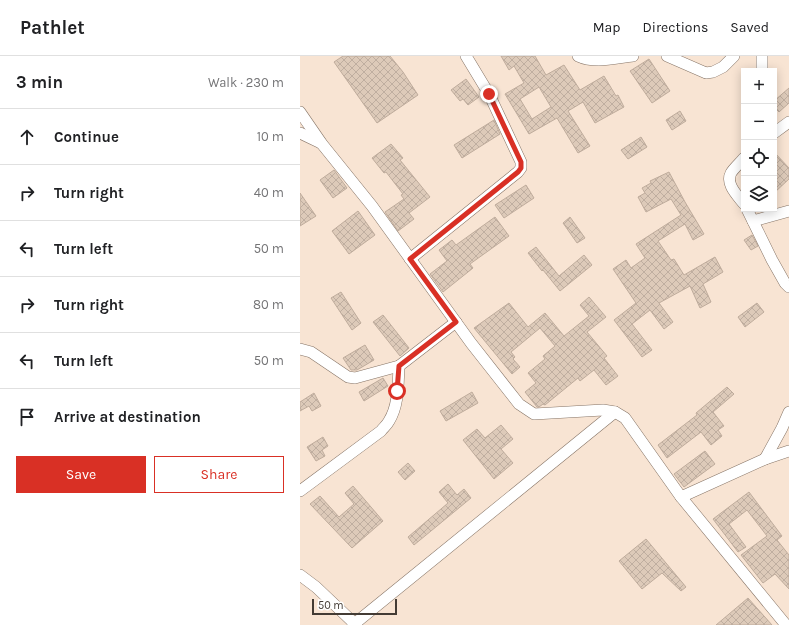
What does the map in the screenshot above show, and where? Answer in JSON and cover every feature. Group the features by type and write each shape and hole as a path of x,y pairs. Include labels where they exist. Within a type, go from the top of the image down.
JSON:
{"street":[{"path":"410,259 521,168 521,162 489,94 466,56"},
{"path":"578,56 586,60 595,61 633,56"},
{"path":"667,56 706,73 723,68 734,56"},
{"path":"762,68 763,56"},
{"path":"300,112 322,144 372,206 456,322 519,404 534,414 603,410 615,412 625,418 681,497 786,625"},
{"path":"777,131 789,122"},
{"path":"300,133 322,144"},
{"path":"741,161 731,173 730,180 733,190 741,200"},
{"path":"753,221 789,211"},
{"path":"748,212 772,260 789,287"},
{"path":"300,349 310,352 348,377 355,378 399,366 456,322"},
{"path":"300,491 381,431 389,421 394,408 399,366"},
{"path":"300,575 316,587 354,624 615,412"},
{"path":"765,459 789,412"},
{"path":"681,497 765,459 789,451"}],"building":[{"path":"343,56 390,56 403,72 418,95 377,123 334,62"},
{"path":"501,56 535,56 546,75 564,65 580,90 604,76 616,96 618,95 624,107 595,123 583,102 568,111 590,146 578,153 557,118 529,134 505,94 524,83 514,66 509,70","holes":["539,87 551,107 532,119 520,99"]},
{"path":"649,59 670,91 652,103 630,71"},
{"path":"466,79 479,97 468,105 463,99 460,101 451,90"},
{"path":"789,88 789,103 779,112 777,110 777,98"},
{"path":"680,111 686,121 672,130 666,120"},
{"path":"494,120 500,134 462,158 454,145"},
{"path":"641,137 647,147 628,159 621,150"},
{"path":"391,144 403,158 400,160 430,197 409,213 414,219 398,231 385,212 404,199 401,195 403,194 386,172 384,173 372,158"},
{"path":"777,155 789,168 789,179 777,190"},
{"path":"334,170 347,188 333,198 320,180"},
{"path":"669,172 704,234 693,240 685,224 658,241 671,260 674,259 684,275 715,257 723,272 703,284 711,302 700,308 690,286 659,303 673,322 664,329 650,310 632,324 652,350 642,357 614,320 636,303 613,269 626,260 631,268 645,258 636,244 681,215 671,199 646,212 638,197 645,193 642,188 651,183 650,181"},
{"path":"526,185 534,198 504,218 495,205"},
{"path":"300,193 316,216 300,226"},
{"path":"358,211 375,235 349,254 332,231"},
{"path":"495,217 509,236 470,264 473,268 443,292 430,274 447,261 439,250 452,240 456,245"},
{"path":"570,217 585,238 577,243 563,223"},
{"path":"752,235 758,246 751,250 744,240"},
{"path":"536,247 559,276 584,255 592,265 560,291 528,253"},
{"path":"341,292 361,323 352,330 331,298"},
{"path":"589,297 606,317 587,332 607,356 604,358 618,376 606,385 594,370 580,381 578,378 545,405 543,404 537,407 525,392 536,383 528,373 545,359 543,356 555,346 540,328 511,352 515,357 513,359 520,367 512,374 474,328 509,303 528,327 545,313 564,336 589,316 580,305"},
{"path":"757,303 764,312 745,327 738,317"},
{"path":"383,315 409,348 400,356 373,322"},
{"path":"365,345 374,360 357,370 351,370 343,358"},
{"path":"383,378 388,386 364,401 359,392"},
{"path":"727,387 734,394 713,412 724,426 718,430 722,436 711,445 701,432 667,458 658,445 697,415 696,413"},
{"path":"472,392 478,403 446,421 440,411"},
{"path":"314,393 321,406 312,411 309,406 300,411 300,402"},
{"path":"501,425 513,439 501,449 513,463 494,479 463,440 477,429 485,438"},
{"path":"323,437 328,446 322,450 325,456 316,461 307,447"},
{"path":"705,451 715,464 684,487 674,474"},
{"path":"408,463 415,471 405,480 398,472"},
{"path":"448,484 457,495 464,489 471,498 414,545 408,537 448,503 439,492"},
{"path":"353,486 383,521 352,548 310,504 320,496 339,517 354,504 345,493"},
{"path":"749,492 782,536 777,540 789,555 789,589 775,574 763,583 741,555 767,536 747,510 729,524 746,547 738,552 713,519"},
{"path":"646,539 686,587 681,591 662,573 642,589 619,561"},
{"path":"748,598 772,625 716,625"}],"route":[{"path":"397,391 399,366 456,322 410,259 521,168 521,162 489,94"}]}
